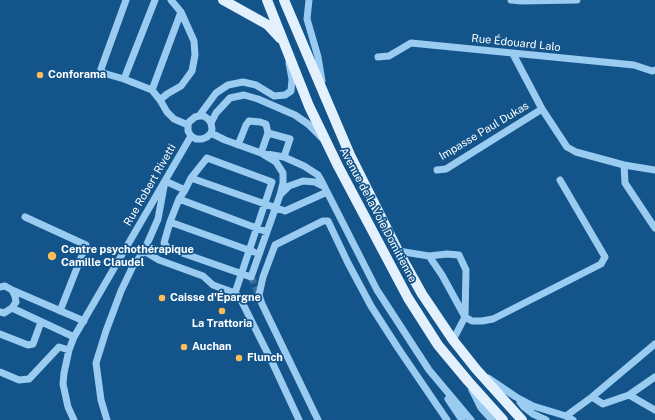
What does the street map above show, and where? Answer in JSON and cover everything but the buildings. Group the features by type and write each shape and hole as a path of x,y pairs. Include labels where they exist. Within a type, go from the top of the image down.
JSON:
{"main road":[{"path":"223,0 268,25 285,46"},
{"name":"Avenue de la Voie Domitienne","path":"267,0 309,106 338,166 408,298 438,345 503,420"},
{"name":"Avenue de la Voie Domitienne","path":"284,0 350,155 398,251 422,294 453,340 476,370 522,420"}],"street":[{"path":"126,0 101,69 103,73 124,79 152,90 167,112 174,119 188,125"},
{"path":"124,79 155,0"},
{"path":"160,100 181,86 192,71 195,56 194,41 180,12 171,0"},
{"name":"Avenue de la Voie Domitienne","path":"309,0 307,20 318,57 323,89"},
{"path":"511,0 577,0"},
{"path":"152,90 180,12"},
{"name":"Rue Édouard Lalo","path":"378,57 389,56 411,43 634,65 654,73"},
{"path":"199,116 216,93 228,85 243,82 256,85 274,96 285,95 291,91 292,79 285,46"},
{"path":"513,54 542,109 567,147 576,152 624,165 655,170"},
{"path":"211,123 216,113 230,98 244,95 258,99 295,115 308,124 321,137 338,166"},
{"name":"Impasse Paul Dukas","path":"437,170 446,169 542,109"},
{"path":"204,116 211,123 212,129 210,133 207,137 202,139 196,139 191,136 188,131 188,125 192,118 204,116"},
{"path":"238,145 246,124 249,121 266,124 268,133 261,153"},
{"path":"210,133 261,153 284,157 304,166 318,175 377,290 462,420"},
{"path":"268,133 290,139 284,157"},
{"name":"Rue Robert Rivetti","path":"74,420 68,407 63,384 69,350 74,337 191,136"},
{"path":"236,293 242,274 250,250 257,227 272,182 207,158 191,178 180,199 170,222 164,243 168,248 242,274 251,277 276,208 283,183 283,173 276,162 261,153"},
{"path":"624,165 625,183 655,228"},
{"path":"191,178 285,210 325,189"},
{"path":"429,256 442,275 465,317 472,321 493,319 601,264 605,257 560,180"},
{"path":"106,420 101,400 96,363 106,331 121,291 133,266 144,251 158,219 165,181 185,190"},
{"path":"280,195 289,186 302,181 315,182 325,189"},
{"path":"180,199 267,232"},
{"path":"25,217 86,245 60,311"},
{"path":"318,420 259,295 263,277 275,245 323,220 328,221 371,306 447,420"},
{"path":"170,222 259,254"},
{"path":"144,251 159,260 203,276 213,285 236,293 240,298 273,364 299,420"},
{"path":"398,251 429,256 447,254 459,255 466,270 465,317 453,340"},
{"path":"0,287 5,286 84,321"},
{"path":"0,312 4,313 12,308 16,302 12,290"},
{"path":"12,308 74,337"},
{"path":"0,334 28,345 33,344 41,322"},
{"path":"566,416 592,397 655,344"},
{"path":"0,372 19,380 29,379 59,347 69,350"},
{"path":"429,370 471,420"},
{"path":"476,370 516,397 533,406 566,416 573,420"},
{"path":"592,397 603,404 622,396 629,395 655,377"},
{"path":"468,381 482,408 492,420"},
{"path":"629,395 655,410"},
{"path":"516,397 524,407 533,414 546,420"}],"tunnel":[{"path":"251,277 260,297"}],"place":[{"name":"Conforama","path":"40,75"},
{"name":"Centre psychothérapique Camille Claudel","path":"52,256"},
{"name":"Caisse d'Épargne","path":"162,298"},
{"name":"La Trattoria","path":"222,311"},
{"name":"Auchan","path":"184,347"},
{"name":"Flunch","path":"239,358"}]}
